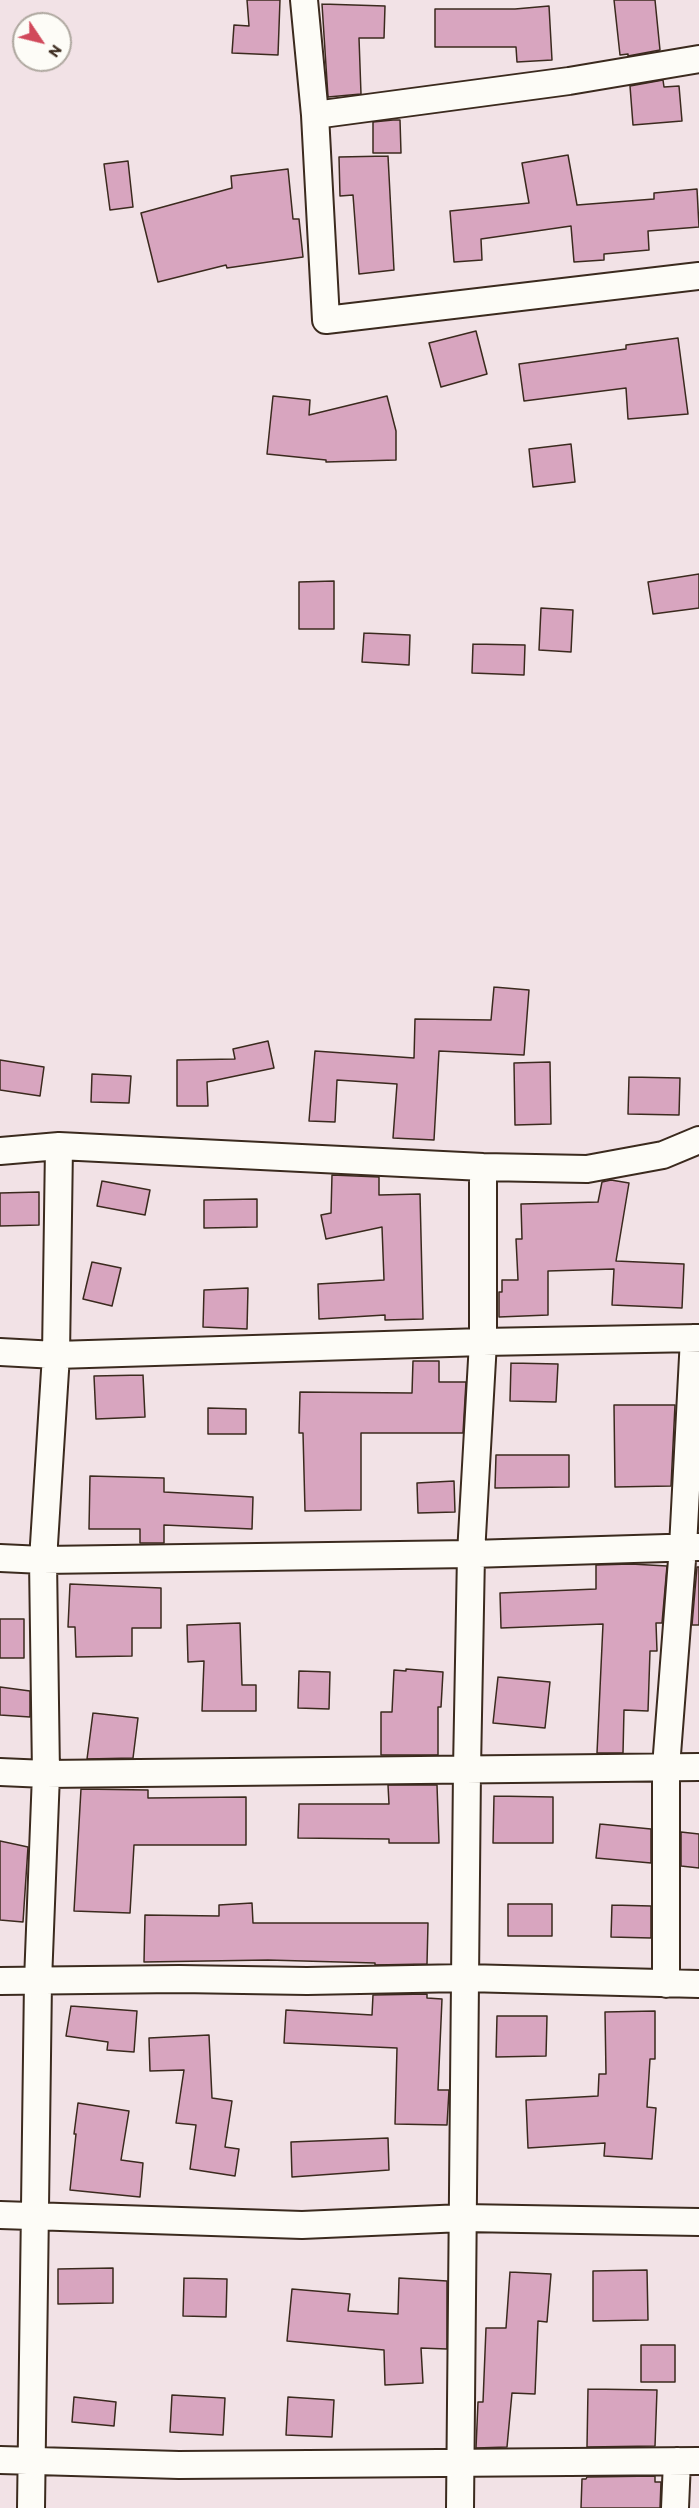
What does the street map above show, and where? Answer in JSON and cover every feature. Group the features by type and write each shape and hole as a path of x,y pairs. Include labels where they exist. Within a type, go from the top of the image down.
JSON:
{"street":[{"path":"304,0 315,115 326,320 699,276"},
{"path":"315,115 569,81 699,59"},
{"path":"0,1150 59,1146 483,1167 587,1169 663,1155 699,1140"},
{"path":"32,2508 38,1981 46,1774 43,1560 56,1354 59,1146"},
{"path":"460,2508 467,1769 471,1554 483,1342 483,1167"},
{"path":"0,1352 56,1354 696,1338 691,1547 666,1767 666,1984"},
{"path":"0,1558 43,1560 471,1554 691,1547"},
{"path":"0,1772 46,1774 699,1767"},
{"path":"0,1981 179,1979 307,1981 465,1978 699,1984"},
{"path":"0,2216 36,2215 302,2225 463,2218 699,2222"},
{"path":"0,2460 179,2465 688,2461 675,2508"}],"building":[{"path":"247,0 280,0 278,55 232,53 234,25 249,26"},
{"path":"614,0 655,0 660,50 628,56 628,54 620,55"},
{"path":"322,4 385,6 384,38 359,38 361,94 328,97"},
{"path":"549,6 552,60 517,62 516,47 435,47 435,9 515,9"},
{"path":"663,80 664,87 679,86 682,121 633,125 630,86"},
{"path":"400,120 401,153 373,153 373,122"},
{"path":"568,155 577,205 654,199 654,193 697,189 699,227 648,231 649,250 604,254 604,260 574,262 571,226 481,239 482,260 454,262 450,211 529,203 522,163"},
{"path":"388,156 394,270 359,274 353,195 340,196 339,157"},
{"path":"128,161 133,207 110,210 104,164"},
{"path":"288,169 293,219 299,219 303,257 227,268 226,265 158,282 141,213 232,188 231,176"},
{"path":"476,331 487,374 441,387 429,343"},
{"path":"678,338 688,414 628,419 626,388 524,401 519,364 626,349 626,345"},
{"path":"273,396 310,400 309,415 387,396 396,431 396,460 326,462 326,460 267,454"},
{"path":"571,444 575,482 533,487 529,449"},
{"path":"699,574 699,608 653,614 648,582"},
{"path":"334,581 334,629 299,629 299,582"},
{"path":"541,608 573,610 571,652 539,650"},
{"path":"364,633 410,635 409,665 362,662"},
{"path":"473,644 525,645 524,675 472,673"},
{"path":"494,987 529,990 524,1055 439,1051 434,1140 393,1138 397,1084 337,1080 335,1122 309,1121 315,1051 414,1058 415,1019 491,1020"},
{"path":"268,1041 274,1068 207,1082 208,1106 177,1106 177,1060 235,1059 233,1049"},
{"path":"0,1060 44,1067 40,1096 0,1090"},
{"path":"550,1062 551,1124 515,1125 514,1063"},
{"path":"92,1074 131,1076 129,1103 91,1102"},
{"path":"629,1077 680,1078 679,1115 628,1114"},
{"path":"332,1175 379,1177 379,1195 420,1194 423,1319 385,1320 385,1315 319,1319 318,1284 384,1280 382,1227 326,1239 321,1215 331,1213"},
{"path":"611,1180 629,1183 616,1261 684,1264 682,1308 612,1305 614,1269 548,1271 548,1315 499,1317 499,1292 502,1292 502,1280 518,1280 516,1239 522,1239 521,1204 598,1202 602,1182"},
{"path":"102,1181 150,1190 145,1215 97,1206"},
{"path":"39,1192 39,1225 0,1226 0,1193"},
{"path":"257,1199 257,1227 204,1228 204,1200"},
{"path":"92,1262 121,1268 112,1306 83,1299"},
{"path":"248,1288 247,1329 203,1327 204,1290"},
{"path":"413,1361 439,1361 439,1382 466,1382 463,1433 361,1433 361,1510 305,1511 303,1433 299,1433 300,1392 412,1393"},
{"path":"511,1363 558,1364 556,1402 510,1401"},
{"path":"143,1375 145,1417 96,1419 94,1376"},
{"path":"614,1405 675,1405 671,1486 615,1487"},
{"path":"208,1408 246,1409 246,1434 208,1434"},
{"path":"496,1455 569,1455 569,1487 495,1488"},
{"path":"90,1476 164,1478 164,1492 253,1497 252,1529 164,1525 164,1543 140,1543 140,1529 89,1529"},
{"path":"454,1481 455,1512 418,1513 417,1483"},
{"path":"596,1565 667,1566 662,1623 656,1623 657,1651 650,1651 648,1711 624,1710 623,1753 597,1753 603,1624 501,1628 500,1593 596,1589"},
{"path":"697,1567 699,1567 699,1625 692,1625"},
{"path":"70,1584 161,1588 161,1628 132,1628 132,1656 76,1657 75,1627 68,1627"},
{"path":"0,1619 24,1619 24,1658 0,1658"},
{"path":"240,1623 242,1685 256,1685 256,1711 202,1711 204,1661 188,1662 187,1625"},
{"path":"406,1669 443,1672 441,1707 438,1707 438,1755 381,1755 381,1712 392,1712 394,1670 406,1671"},
{"path":"299,1671 330,1672 329,1709 298,1708"},
{"path":"498,1677 550,1682 545,1728 493,1723"},
{"path":"0,1687 30,1691 30,1717 0,1715"},
{"path":"93,1713 138,1718 133,1758 87,1759"},
{"path":"388,1785 437,1785 439,1843 389,1843 389,1839 298,1838 299,1804 389,1804"},
{"path":"81,1789 148,1790 148,1798 246,1797 246,1845 134,1845 130,1913 74,1911"},
{"path":"494,1796 553,1797 553,1843 493,1843"},
{"path":"600,1824 651,1829 651,1863 596,1858"},
{"path":"681,1832 699,1834 699,1868 681,1866"},
{"path":"0,1841 28,1847 23,1922 0,1920"},
{"path":"252,1903 253,1923 428,1923 427,1964 375,1965 375,1963 268,1960 144,1962 145,1915 219,1916 219,1905"},
{"path":"508,1904 552,1904 552,1936 508,1936"},
{"path":"612,1905 651,1906 651,1938 611,1937"},
{"path":"427,1994 427,1998 442,1999 438,2090 449,2090 447,2125 395,2124 397,2048 284,2043 286,2010 372,2015 373,1995"},
{"path":"71,2006 137,2011 134,2052 107,2050 108,2042 66,2036"},
{"path":"655,2011 655,2059 650,2059 647,2107 656,2108 652,2159 604,2156 605,2143 528,2148 526,2100 598,2096 599,2074 606,2074 605,2012"},
{"path":"497,2016 547,2016 546,2056 496,2057"},
{"path":"209,2035 212,2098 232,2101 225,2147 239,2149 235,2176 190,2169 196,2125 176,2123 184,2070 150,2071 149,2038"},
{"path":"78,2103 129,2111 121,2160 143,2163 140,2197 70,2190"},
{"path":"388,2138 389,2170 292,2177 291,2142"},
{"path":"113,2268 113,2303 58,2304 58,2269"},
{"path":"647,2270 648,2320 593,2321 593,2271"},
{"path":"510,2272 551,2274 547,2322 538,2321 535,2394 512,2393 507,2447 476,2448 478,2402 483,2402 486,2328 506,2328"},
{"path":"184,2278 227,2279 226,2317 183,2316"},
{"path":"399,2278 447,2281 447,2349 421,2348 423,2383 385,2385 384,2350 287,2341 292,2289 350,2294 348,2311 398,2314"},
{"path":"641,2345 675,2345 675,2382 641,2382"},
{"path":"588,2389 657,2390 655,2446 587,2447"},
{"path":"172,2395 225,2398 223,2435 170,2432"},
{"path":"74,2397 116,2402 114,2426 72,2422"},
{"path":"288,2397 334,2400 332,2437 286,2435"},
{"path":"655,2476 655,2482 661,2482 660,2508 581,2508 582,2479"}]}
